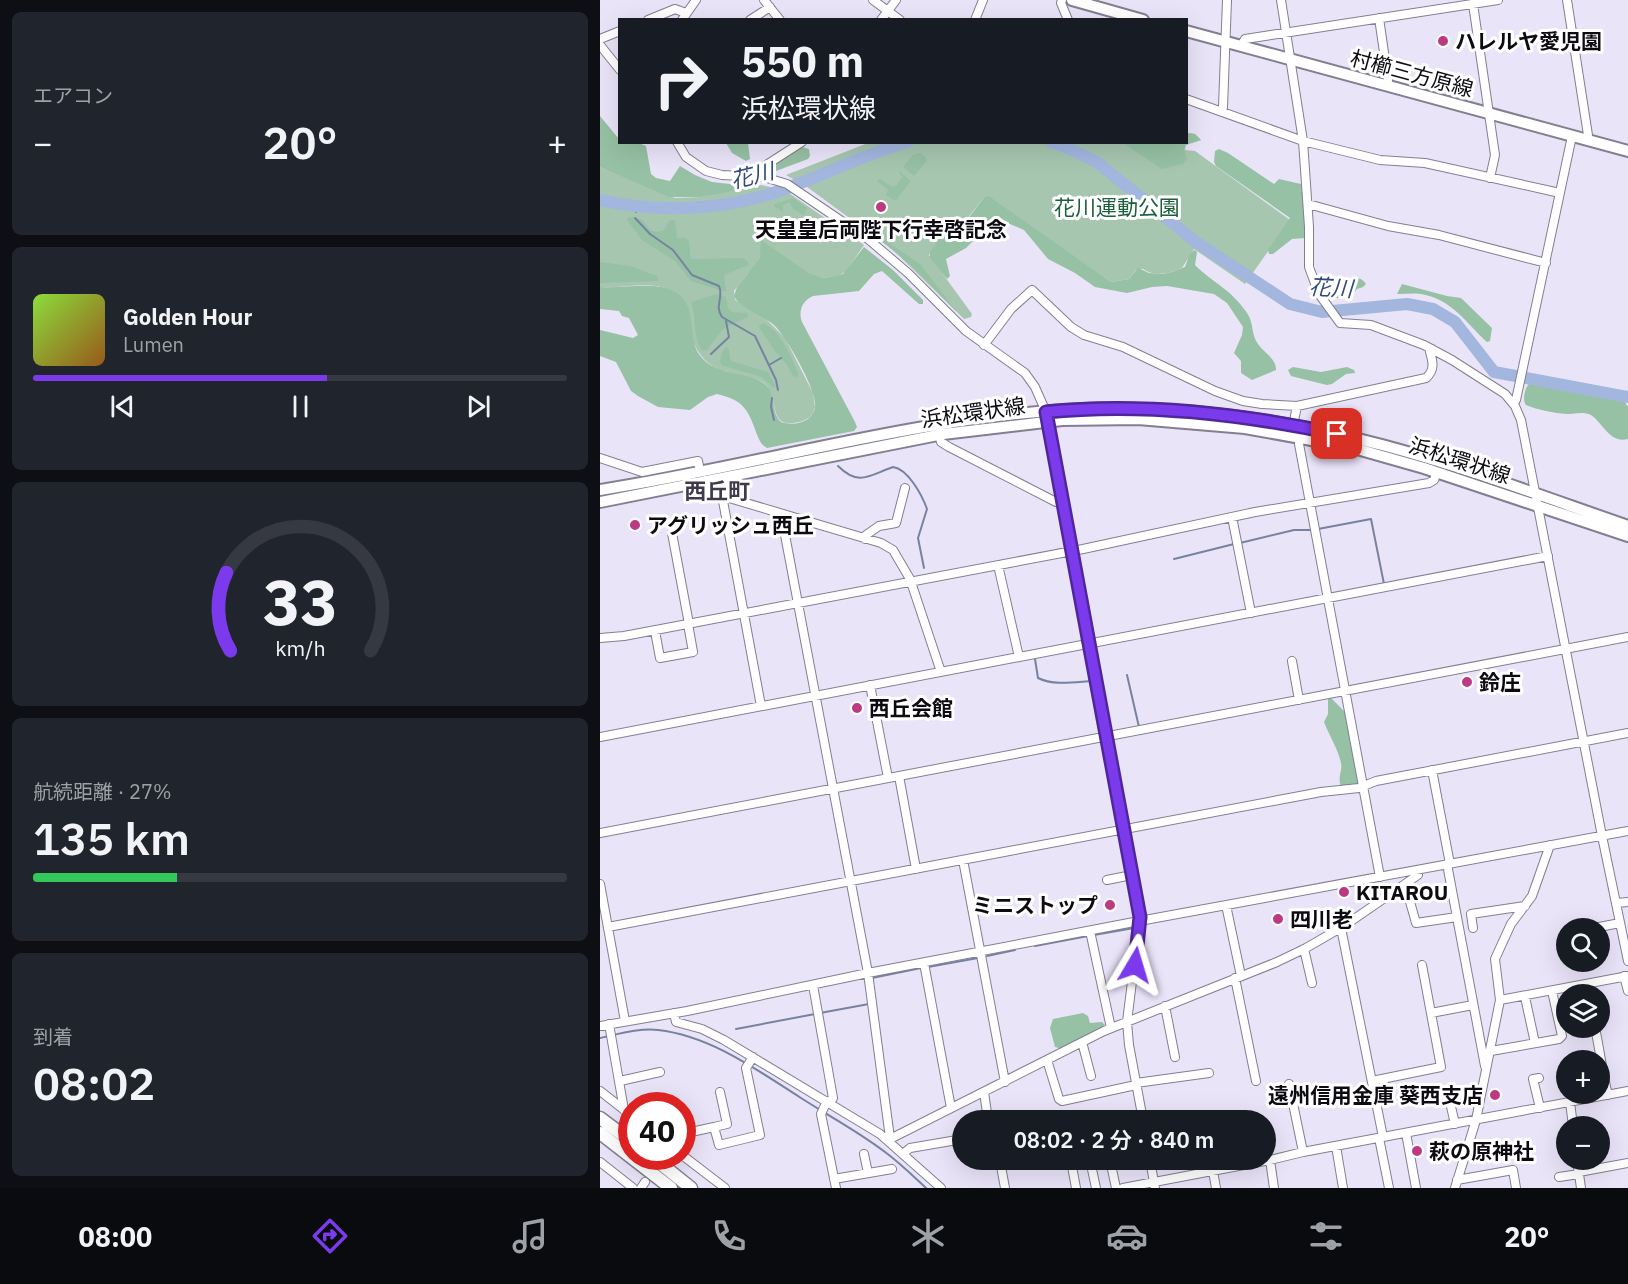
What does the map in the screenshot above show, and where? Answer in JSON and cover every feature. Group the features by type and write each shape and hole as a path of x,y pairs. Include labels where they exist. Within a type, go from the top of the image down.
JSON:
{"highway":[{"path":"600,1118 618,1132"},
{"path":"600,1133 671,1188"},
{"path":"668,1170 691,1188"}],"main road":[{"path":"1071,0 1104,4 1138,18"},
{"name":"村櫛三方原線","path":"1188,32 1628,151"},
{"name":"浜松環状線","path":"600,490 703,476 939,434 1100,409 1169,411 1239,417 1293,426 1397,449 1628,536"},
{"name":"浜松環状線","path":"600,502 703,476 927,427 1047,417 1184,422 1238,427 1300,437 1380,455 1628,526"}],"street":[{"path":"653,18 675,9 684,16 696,0"},
{"path":"764,0 778,18"},
{"path":"873,0 897,18"},
{"path":"882,18 897,0"},
{"path":"976,18 982,0"},
{"path":"1062,0 1067,18"},
{"path":"1222,112 1227,0"},
{"path":"1281,0 1303,141 1308,204 1309,267 1316,287 1340,322 1371,325 1431,349 1499,388 1513,403 1524,427 1628,961"},
{"path":"1240,46 1245,39 1496,0"},
{"path":"1567,0 1588,135 1586,140"},
{"path":"1473,4 1495,155 1490,178"},
{"path":"753,18 770,7"},
{"path":"1380,18 1387,86"},
{"path":"600,39 618,32"},
{"path":"600,45 618,68"},
{"path":"1188,100 1303,141 1380,160 1425,163 1560,193"},
{"path":"1513,403 1520,384 1572,136"},
{"path":"678,144 686,157 706,171 722,175 780,181 800,191 888,255 913,277 956,322 984,345 1025,373 1035,387 1047,417 1140,921 1127,1022 1129,1046 1141,1110"},
{"path":"756,177 760,169 799,144"},
{"path":"1308,204 1388,226 1439,234 1546,263"},
{"path":"984,345 1011,309 1032,290 1071,327 1084,335 1123,347 1233,398 1262,404 1297,406 1426,378 1430,375 1433,366 1431,349"},
{"path":"1293,426 1297,406"},
{"path":"939,434 941,442 949,447 1056,502 1062,501"},
{"path":"1300,437 1299,444 1380,877"},
{"path":"600,458 642,472 698,461 708,488 724,496 881,543 892,550 911,582 941,672"},
{"path":"600,638 655,631 1071,551 1232,517 1430,483 1437,472"},
{"path":"865,539 866,535 879,526 896,523 905,488"},
{"path":"724,496 723,501 761,706"},
{"path":"783,514 782,519 868,973 889,1139"},
{"path":"1232,517 1251,613"},
{"path":"655,631 660,658 693,652 672,533"},
{"path":"600,736 1548,556"},
{"path":"998,565 1019,657"},
{"path":"600,833 1628,637"},
{"path":"1292,661 1299,700"},
{"path":"870,685 888,778"},
{"path":"608,927 1321,792 1343,791 1376,781 1628,733"},
{"path":"1432,770 1486,1069"},
{"path":"899,776 916,868"},
{"path":"610,1030 625,1021 868,973 1628,831"},
{"path":"1456,1184 1476,1120 1500,1000 1495,958 1510,924 1532,896 1550,845"},
{"path":"963,860 1005,1082"},
{"path":"889,1139 1111,1028 1304,949 1341,928 1418,875 1417,870"},
{"path":"1107,880 1132,875"},
{"path":"600,884 625,1021"},
{"path":"1405,884 1416,923 1457,917"},
{"path":"1616,903 1628,902"},
{"path":"1226,905 1256,1081"},
{"path":"1473,928 1471,914 1525,906"},
{"path":"1610,926 1620,924"},
{"path":"1341,928 1372,1081 1389,1188"},
{"path":"1090,931 1111,1028"},
{"path":"1304,949 1312,983"},
{"path":"924,963 951,1108"},
{"path":"1372,1081 1441,1067 1422,965"},
{"path":"1587,984 1626,976 1628,991"},
{"path":"813,985 833,1098 820,1114 836,1188"},
{"path":"1500,1000 1556,990"},
{"path":"1491,1051 1562,1036 1552,991"},
{"path":"1525,997 1535,1043"},
{"path":"1431,1013 1473,1005"},
{"path":"1165,1006 1175,1057"},
{"path":"674,1013 676,1022 709,1032 750,1061 889,1139 941,1188"},
{"path":"600,1026 610,1030"},
{"path":"610,1030 622,1092"},
{"path":"1082,1042 1091,1076"},
{"path":"1047,1060 1059,1099 1062,1101 1136,1084 1209,1073"},
{"path":"714,1127 719,1144 760,1135 750,1061"},
{"path":"620,1081 660,1072"},
{"path":"1539,1078 1533,1079 1540,1108"},
{"path":"1289,1084 1303,1152"},
{"path":"600,1091 618,1105"},
{"path":"1610,1095 1628,1091"},
{"path":"696,1131 727,1124 720,1092"},
{"path":"984,1092 987,1110"},
{"path":"1449,1098 1455,1124"},
{"path":"1276,1159 1560,1104"},
{"path":"1406,1133 1416,1188"},
{"path":"904,1153 910,1148 952,1141"},
{"path":"1336,1146 1343,1188"},
{"path":"864,1154 868,1173"},
{"path":"600,1162 633,1188"},
{"path":"1560,1177 1628,1163"},
{"path":"696,1166 725,1188"},
{"path":"834,1179 892,1169"},
{"path":"1002,1170 1005,1188"},
{"path":"1073,1170 1076,1188"},
{"path":"1092,1170 1096,1188"},
{"path":"1112,1170 1116,1188"},
{"path":"1152,1170 1154,1185"},
{"path":"1123,1188 1154,1185 1218,1170"},
{"path":"1271,1170 1274,1188"},
{"path":"1456,1184 1513,1170 1516,1188"},
{"path":"1579,1170 1581,1188"},
{"path":"1213,1171 1216,1188"}],"green space":[{"path":"600,116 618,138 618,144 646,146 651,174 656,178 670,181 680,166 712,182 748,186 702,197 669,197 600,167"},
{"name":"花川運動公園","path":"1188,133 1195,134 1201,140 1186,145 1185,150 1195,151 1290,220 1245,284 1194,249 1182,268 1177,270 1157,274 1143,269 1136,270 1129,279 1111,282 985,196 966,220 951,224 929,255 972,314 971,317 964,319 893,250 803,184 786,191 864,245 846,271 840,275 824,278 778,269 748,273 734,291 735,300 764,317 785,338 813,393 815,407 813,413 807,419 799,422 785,423 777,415 772,395 764,383 724,371 704,359 692,340 679,295 661,287 641,285 600,287 600,167 675,198 702,197 756,184 779,189 798,182 786,175 865,144 1188,144"},
{"path":"1188,133 1195,134 1201,140 1185,145 1187,159 1183,164 1162,169 1124,144 1188,144"},
{"path":"727,144 748,144 750,159 746,161 732,153"},
{"path":"802,147 809,149 808,159 776,171 770,169 769,167"},
{"path":"1219,149 1274,184 1279,179 1301,184 1306,227 1305,238 1292,239 1273,254 1269,254 1268,250 1290,218 1216,166 1215,151"},
{"path":"920,153 926,157 927,161 914,176 903,167 913,155"},
{"path":"898,170 911,181 895,201 886,195 888,190 877,181 880,179 895,187 902,177"},
{"path":"985,196 990,197 1111,282 1129,279 1138,268 1149,273 1172,272 1185,267 1190,253 1195,250 1197,252 1195,265 1241,305 1249,317 1256,340 1272,359 1276,370 1252,380 1241,373 1241,361 1234,353 1243,327 1227,303 1214,294 1167,286 1127,293 1095,287 1048,259 1024,230 1010,224 991,223 966,248 946,259 950,276 947,279 930,258 930,252 948,227 967,220"},
{"path":"793,198 807,208 804,215 793,209 789,202 783,205 783,212 774,206 775,204"},
{"path":"629,217 643,221 651,230 658,232 663,231 670,220 675,220 677,238 686,238 689,241 691,259 743,258 748,265 724,275 726,292 691,281 675,261 642,240 627,220"},
{"path":"875,228 877,235 920,264 956,311 913,267 872,233 871,230"},
{"path":"761,240 810,274 824,278 843,274 864,247 893,270 923,300 923,304 919,304 882,271 874,274 859,291 813,296 802,307 800,314 802,322 855,422 857,427 854,431 767,448 760,441 747,411 733,399 717,394 708,397 690,410 658,407 631,391 616,362 600,356 600,330 633,338 638,335 629,318 622,316 619,311 600,309 600,287 656,286 668,289 679,295 687,305 695,346 703,359 718,369 751,377 766,385 781,422 795,424 808,419 813,414 815,400 807,377 793,352 774,325 746,308 734,296 737,287 760,258"},
{"path":"600,262 630,266 657,276 659,281 600,283"},
{"path":"1337,277 1345,281 1361,279 1366,284 1357,289 1350,298 1326,298 1319,284"},
{"path":"1402,284 1461,298 1492,328 1490,341 1487,342 1458,313 1441,301 1421,294 1397,294"},
{"path":"716,294 726,297 731,312 747,313 748,317 723,329 707,350 703,351 697,340 691,302"},
{"path":"763,323 775,332 785,345 798,373 797,377 793,376 760,329 759,326"},
{"path":"727,347 731,361 768,372 776,387 762,377 721,365 721,355"},
{"path":"1293,367 1321,372 1347,367 1355,373 1346,374 1327,385 1291,376 1288,370"},
{"path":"1529,384 1624,401 1628,407 1628,439 1622,440 1612,436 1588,414 1557,413 1526,405 1524,394"},
{"path":"1328,697 1346,713 1358,785 1341,787 1341,763 1324,722 1328,714"},
{"path":"1083,1013 1088,1016 1090,1023 1102,1022 1106,1026 1063,1049 1055,1047 1050,1028 1053,1019"}],"waterway":[{"name":"花川","path":"600,200 669,208 692,208 738,202 782,190 902,144"},
{"name":"花川","path":"1056,144 1098,163 1196,242 1290,304 1322,312 1407,304 1433,309 1455,322 1494,372 1628,397"},
{"name":"花川","path":"636,207 636,212"},
{"path":"635,218 650,234 673,250 692,275 719,286 719,309 722,317 755,336 776,380 778,390"},
{"path":"711,354 729,337 726,321"},
{"path":"769,365 781,358"},
{"name":"花川","path":"1623,397 1627,394"},
{"path":"772,398 771,407 774,420"},
{"path":"838,466 859,478 893,467 909,477 927,509 918,538 924,568"},
{"path":"1318,529 1371,519 1384,584"},
{"path":"1240,543 1294,530 1311,530"},
{"path":"1174,559 1234,544"},
{"path":"1035,659 1038,678 1065,683 1093,681"},
{"path":"1127,675 1139,727"},
{"path":"1094,935 1134,928"},
{"path":"1035,946 1088,936"},
{"path":"987,956 1015,950"},
{"path":"928,967 978,958"},
{"path":"872,978 921,968"},
{"path":"820,1013 869,1004 868,1002"},
{"path":"736,1029 815,1014"},
{"path":"600,1038 636,1031 658,1030 678,1033 715,1047 750,1066 865,1138 896,1161 926,1188"}],"place":[{"name":"ハレルヤ愛児園","path":"1443,41"},
{"name":"天皇皇后両陛下行幸啓記念","path":"881,207"},
{"name":"アグリッシュ西丘","path":"635,525"},
{"name":"鈴庄","path":"1467,682"},
{"name":"西丘会館","path":"857,708"},
{"name":"KITAROU","path":"1344,892"},
{"name":"ミニストップ","path":"1110,905"},
{"name":"四川老","path":"1278,919"},
{"name":"遠州信用金庫 葵西支店","path":"1495,1095"},
{"name":"萩の原神社","path":"1417,1151"}],"district":[{"name":"西丘町","path":"717,490"}],"route":[{"path":"1135,965 1140,917 1046,412 1108,409 1185,412 1262,420 1337,434"}]}
